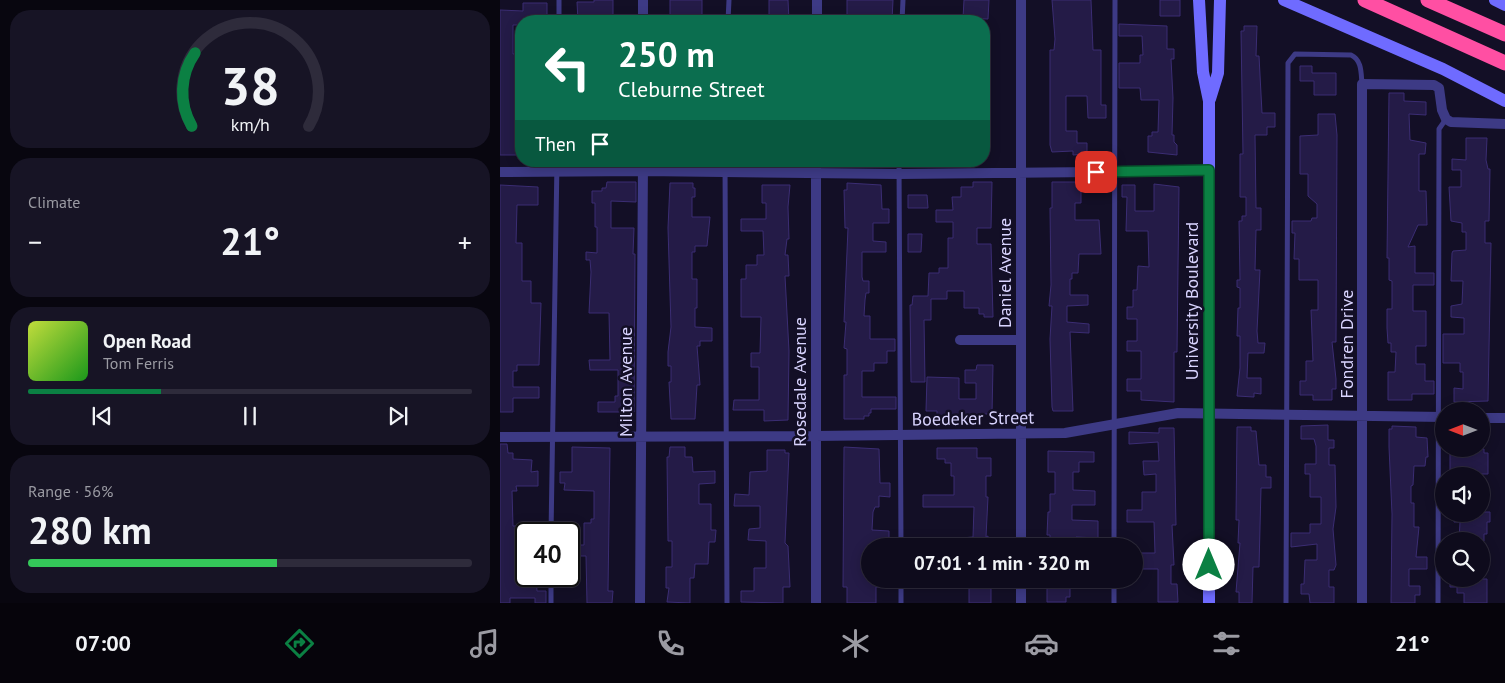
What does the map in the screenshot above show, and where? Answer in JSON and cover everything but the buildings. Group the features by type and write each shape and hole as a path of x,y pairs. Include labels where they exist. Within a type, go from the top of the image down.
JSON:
{"highway":[{"path":"1366,0 1505,63"},
{"path":"1428,0 1505,34"}],"street":[{"path":"643,0 643,15"},
{"path":"817,0 817,15"},
{"name":"Daniel Avenue","path":"1021,0 1021,538"},
{"name":"University Boulevard","path":"1199,0 1203,72 1209,101 1209,603"},
{"path":"1209,101 1218,73 1220,0"},
{"path":"1284,0 1443,69 1505,101"},
{"path":"1362,84 1434,85 1439,88 1446,119 1456,124 1505,124"},
{"name":"Fondren Drive","path":"1362,84 1362,603"},
{"path":"500,172 548,167"},
{"name":"Milton Avenue","path":"640,603 643,167"},
{"path":"657,167 725,172 816,174 1209,170"},
{"name":"Rosedale Avenue","path":"816,167 816,603"},
{"path":"960,340 1020,340"},
{"name":"Boedeker Street","path":"500,436 1020,434 1065,433 1155,416 1285,414 1435,417"},
{"path":"1490,418 1505,418"},
{"path":"1021,588 1021,603"}],"lane":[{"path":"559,0 559,15"},
{"path":"728,15 729,0"},
{"path":"902,15 903,0"},
{"path":"1114,538 1115,0"},
{"path":"1286,603 1285,414 1288,63 1295,54 1351,55 1356,57 1360,64 1362,84"},
{"path":"1440,402 1439,129 1446,119"},
{"path":"551,522 557,167"},
{"path":"725,167 728,436 727,603"},
{"path":"899,167 901,538"},
{"path":"1438,603 1440,458"},
{"path":"551,587 551,603"},
{"path":"901,588 901,603"},
{"path":"1114,588 1114,603"}],"route":[{"path":"1096,172 1209,170 1209,565"}]}
